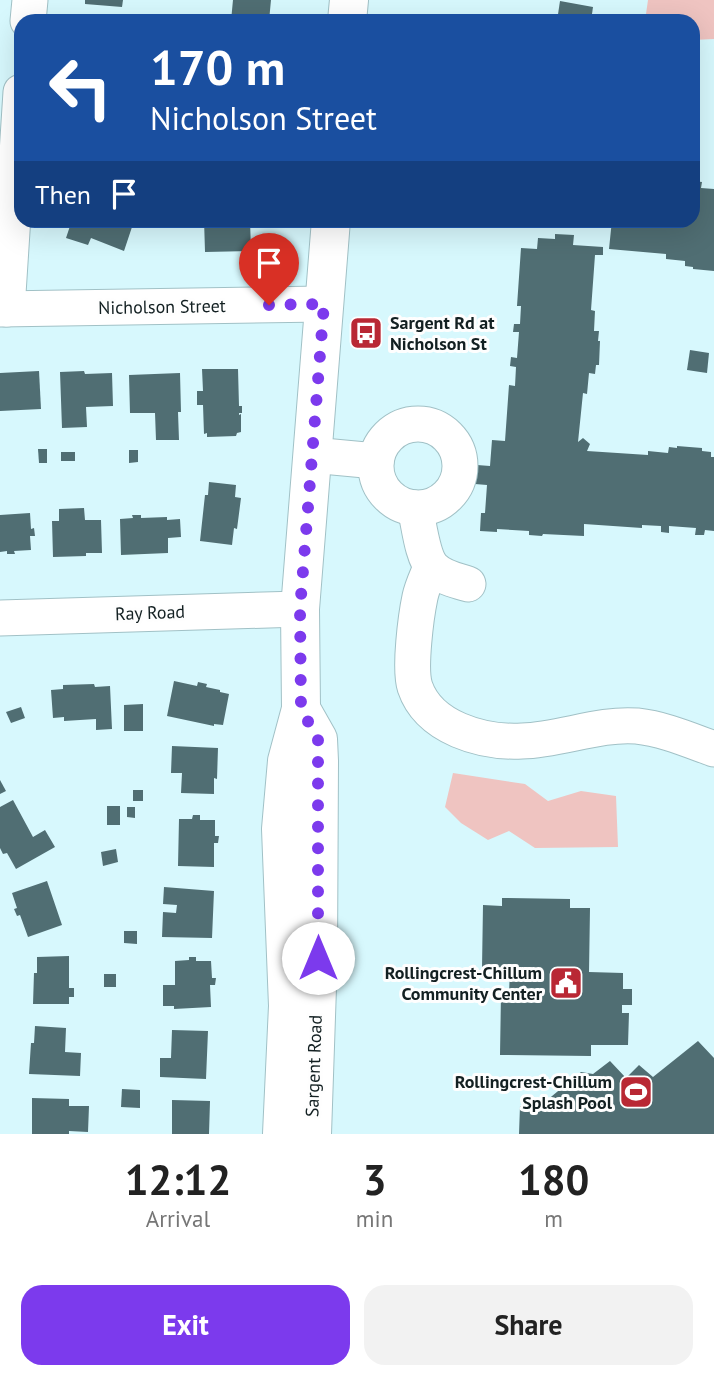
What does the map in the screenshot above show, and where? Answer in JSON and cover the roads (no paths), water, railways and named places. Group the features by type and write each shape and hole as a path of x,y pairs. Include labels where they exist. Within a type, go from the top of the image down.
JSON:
{"main road":[{"name":"Sargent Road","path":"282,1134 288,1006 281,829 287,761 301,709 300,609 330,228"},
{"name":"Sargent Road","path":"301,709 318,739 319,761 318,958 312,1134"}],"street":[{"path":"3,309 14,176"},
{"name":"Nicholson Street","path":"3,309 324,304"},
{"path":"412,424 425,425 439,429 450,438 457,450 459,478 442,501 415,508 390,498 376,475 376,461 380,448 388,437 412,424"},
{"path":"312,455 376,461"},
{"path":"415,508 431,567 448,578 468,584"},
{"path":"431,567 420,595 412,666 415,687 428,709 450,727 489,739 521,741 605,727 638,726 670,733 714,749"},
{"name":"Ray Road","path":"0,618 300,609"}],"place":[{"name":"Sargent Rd at Nicholson St","path":"366,333"},
{"name":"Rollingcrest-Chillum Community Center","path":"566,983"},
{"name":"Rollingcrest-Chillum Splash Pool","path":"636,1092"}]}
